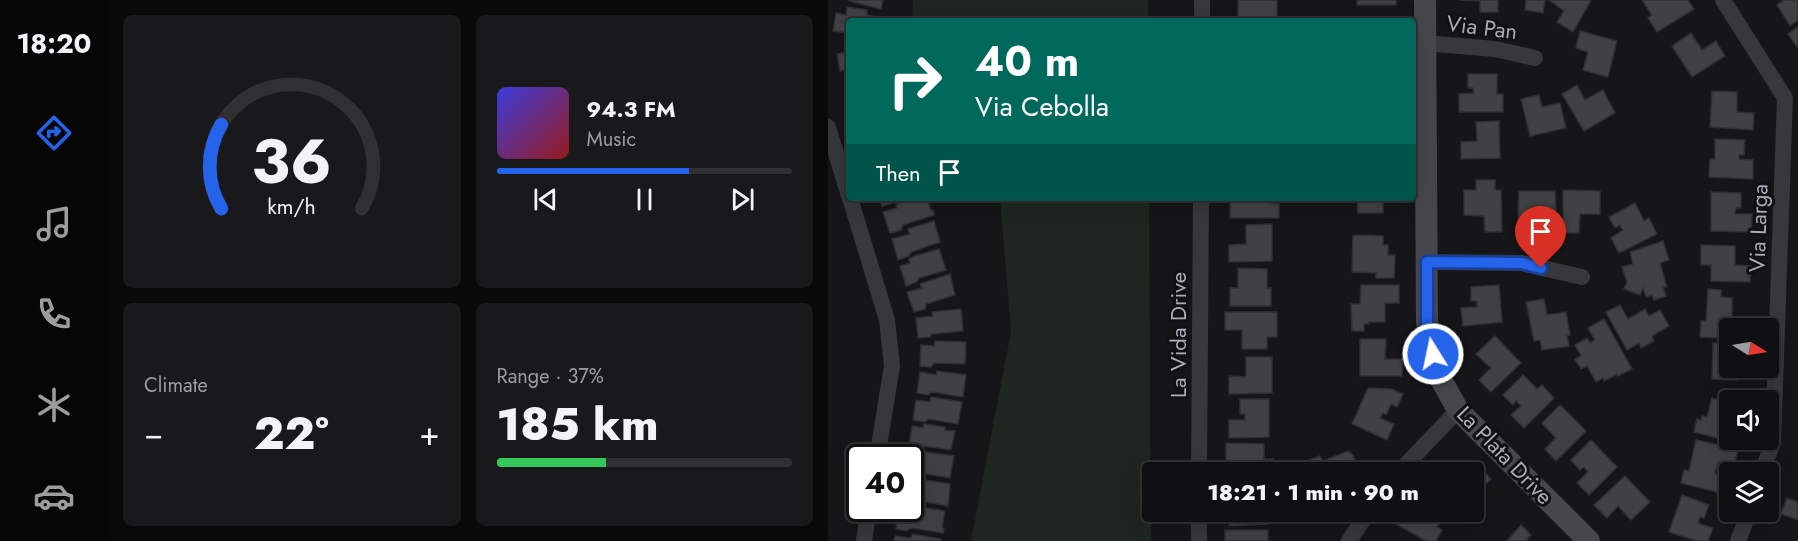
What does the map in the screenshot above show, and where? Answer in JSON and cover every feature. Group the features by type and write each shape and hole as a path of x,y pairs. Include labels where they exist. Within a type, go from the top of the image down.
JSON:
{"street":[{"path":"1202,0 1202,18"},
{"name":"La Plata Drive","path":"1425,0 1427,322 1433,354 1443,383 1458,410 1589,541"},
{"name":"Via Larga","path":"1723,0 1785,98 1773,442 1766,462"},
{"name":"Via Pan","path":"1424,43 1495,49 1535,57"},
{"path":"828,127 846,187"},
{"path":"850,201 887,320 892,366 879,444"},
{"name":"La Vida Drive","path":"1199,462 1201,201"},
{"path":"1427,262 1521,263 1582,277"},
{"path":"1409,462 1458,410"},
{"path":"864,541 867,522"},
{"path":"1199,522 1199,541"},
{"path":"1349,541 1361,522"},
{"path":"1738,541 1745,522"}],"shaded area":[{"path":"913,0 1148,0 1148,18 912,18"},
{"path":"1000,201 1149,201 1151,462 1142,462 1142,522 1151,522 1151,541 971,541 1011,332"}],"building":[{"path":"849,0 883,0 881,9"},
{"path":"1238,0 1277,0 1277,18 1232,18 1238,17"},
{"path":"1357,0 1396,0 1396,5 1357,5"},
{"path":"1460,0 1498,0 1498,12 1480,12 1480,1"},
{"path":"1526,0 1545,0 1543,13 1525,10"},
{"path":"1549,0 1591,0 1573,32 1557,22 1564,11"},
{"path":"1642,0 1688,0 1694,9 1657,32 1648,18 1652,15"},
{"path":"1784,0 1798,0 1798,20 1790,26 1777,5"},
{"path":"847,7 867,10 867,15 878,17 846,18 846,33 833,31 836,13 846,15"},
{"path":"1798,27 1798,47 1797,47 1788,34"},
{"path":"1580,31 1617,41 1608,77 1583,70 1588,52 1576,48"},
{"path":"1691,33 1702,50 1716,41 1725,56 1692,77 1672,46"},
{"path":"846,52 846,70 840,71 837,54"},
{"path":"1468,74 1497,74 1497,94 1503,94 1503,112 1459,112 1459,94 1474,93 1473,88 1468,88"},
{"path":"1577,85 1585,100 1603,90 1615,113 1584,131 1562,94"},
{"path":"1712,91 1737,92 1737,112 1754,113 1753,130 1710,127"},
{"path":"1539,95 1542,107 1560,103 1566,128 1530,136 1521,99"},
{"path":"1499,121 1500,158 1461,159 1461,142 1477,141 1476,122"},
{"path":"1715,139 1745,140 1744,155 1739,155 1739,159 1753,160 1753,179 1709,177 1710,159 1715,159"},
{"path":"1476,180 1495,180 1495,190 1501,190 1502,232 1485,232 1484,216 1464,215 1464,190 1476,190"},
{"path":"1563,190 1600,191 1600,214 1580,214 1579,233 1563,233"},
{"path":"1519,191 1555,191 1557,231 1539,231 1539,216 1533,216 1533,220 1518,220"},
{"path":"1711,192 1741,193 1741,208 1736,208 1735,214 1752,214 1751,232 1711,231"},
{"path":"880,201 894,201 892,203 882,206"},
{"path":"906,201 928,201 934,215 903,225 901,230 890,233 883,212 897,208 896,204"},
{"path":"1230,201 1270,201 1270,203 1279,204 1279,218 1230,218"},
{"path":"1357,201 1383,201 1383,213 1358,213"},
{"path":"1635,203 1644,221 1649,218 1657,234 1619,253 1611,238 1623,230 1620,225 1615,228 1609,217"},
{"path":"934,221 940,242 911,252 909,256 898,260 892,239 910,234 908,229"},
{"path":"1272,224 1272,261 1229,262 1229,245 1246,244 1246,225"},
{"path":"1353,236 1383,236 1383,245 1388,245 1388,255 1395,255 1394,278 1376,278 1376,273 1352,272"},
{"path":"1663,241 1669,260 1660,263 1667,287 1663,287 1666,296 1654,300 1652,295 1646,297 1643,288 1640,295 1624,289 1627,282 1622,267 1633,264 1630,252"},
{"path":"1701,245 1735,246 1735,265 1751,266 1750,282 1711,281 1711,265 1701,265"},
{"path":"939,249 946,270 919,278 917,282 906,286 900,266 910,263 909,259 915,256"},
{"path":"1238,268 1267,269 1267,288 1271,288 1271,306 1230,306 1230,288 1238,288"},
{"path":"950,274 955,295 926,304 925,309 914,312 907,292 922,288 920,284"},
{"path":"1361,285 1399,285 1399,303 1385,303 1385,322 1369,322 1369,324 1364,324 1364,331 1352,331 1351,304 1360,304"},
{"path":"1499,285 1502,322 1463,326 1461,308 1477,307 1477,301 1471,301 1471,287"},
{"path":"1708,289 1721,290 1721,297 1732,298 1732,318 1719,318 1718,338 1700,337 1701,321 1706,321"},
{"path":"1544,299 1547,315 1566,312 1570,335 1567,336 1569,346 1542,350 1540,340 1534,341 1526,302"},
{"path":"1620,305 1628,319 1645,309 1649,316 1660,310 1669,326 1652,336 1654,341 1641,348 1639,343 1627,350 1606,312"},
{"path":"961,309 963,331 932,334 930,337 918,338 916,318 933,316 932,312"},
{"path":"1225,312 1277,312 1277,337 1267,337 1267,349 1242,349 1242,330 1225,330"},
{"path":"1604,319 1632,369 1618,376 1617,374 1604,381 1603,378 1596,382 1587,366 1581,369 1575,359 1581,356 1575,345 1587,338 1590,343 1595,340 1588,328"},
{"path":"1495,336 1521,363 1491,392 1479,380 1491,368 1476,354"},
{"path":"1360,339 1386,339 1385,359 1403,359 1402,376 1360,376"},
{"path":"935,341 966,342 965,364 934,363 931,367 920,366 921,345 934,346"},
{"path":"1713,343 1719,343 1719,378 1737,378 1737,380 1712,379"},
{"path":"1246,357 1272,357 1272,393 1229,394 1229,376 1246,377"},
{"path":"937,371 966,375 963,397 932,392 928,395 917,393 920,372 936,375"},
{"path":"1523,375 1537,389 1542,385 1554,398 1524,428 1511,415 1521,406 1516,401 1513,405 1503,395"},
{"path":"1368,388 1391,389 1403,394 1397,407 1391,404 1386,415 1383,413 1380,418 1394,424 1387,440 1352,424"},
{"path":"931,397 962,402 958,424 928,419 925,422 913,420 916,400 930,402"},
{"path":"1712,398 1719,400 1719,439 1694,432 1697,419 1701,420 1702,416 1707,417"},
{"path":"1240,399 1269,399 1269,437 1229,438 1229,420 1245,420 1245,414 1240,414"},
{"path":"1560,405 1586,431 1556,461 1545,449 1556,438 1542,423"},
{"path":"924,424 955,431 951,450 924,446 924,444 909,444 912,426 923,428"},
{"path":"1591,440 1617,467 1589,495 1577,483 1588,472 1584,467 1580,470 1571,460"},
{"path":"1696,440 1719,445 1719,450 1738,450 1735,462 1718,462 1715,474 1719,475 1719,493 1681,483 1684,470 1689,471"},
{"path":"1226,443 1264,444 1264,459 1273,459 1273,462 1226,462"},
{"path":"1348,451 1356,462 1307,461 1320,456 1323,461"},
{"path":"925,452 954,456 950,478 924,474"},
{"path":"1484,472 1491,479 1484,486"},
{"path":"1625,476 1650,502 1631,520 1618,506 1607,518 1594,505"},
{"path":"924,480 950,484 948,506 924,502"},
{"path":"1682,495 1709,505 1704,518 1700,517 1698,523 1713,528 1708,541 1697,541 1669,532"},
{"path":"1787,498 1798,502 1798,520 1781,514"},
{"path":"924,508 945,511 943,533 911,528 907,531 896,529 897,522 924,522"},
{"path":"1229,522 1267,522 1267,524 1229,526"},
{"path":"1397,522 1440,522 1437,527 1442,530 1436,541 1426,541 1396,524"},
{"path":"1521,525 1531,535 1528,541 1507,541"},
{"path":"1225,530 1268,530 1268,541 1225,541"},
{"path":"912,534 941,539 940,541 894,541 895,536 911,538"}],"route":[{"path":"1433,354 1427,322 1427,262 1521,263 1541,268"}]}
